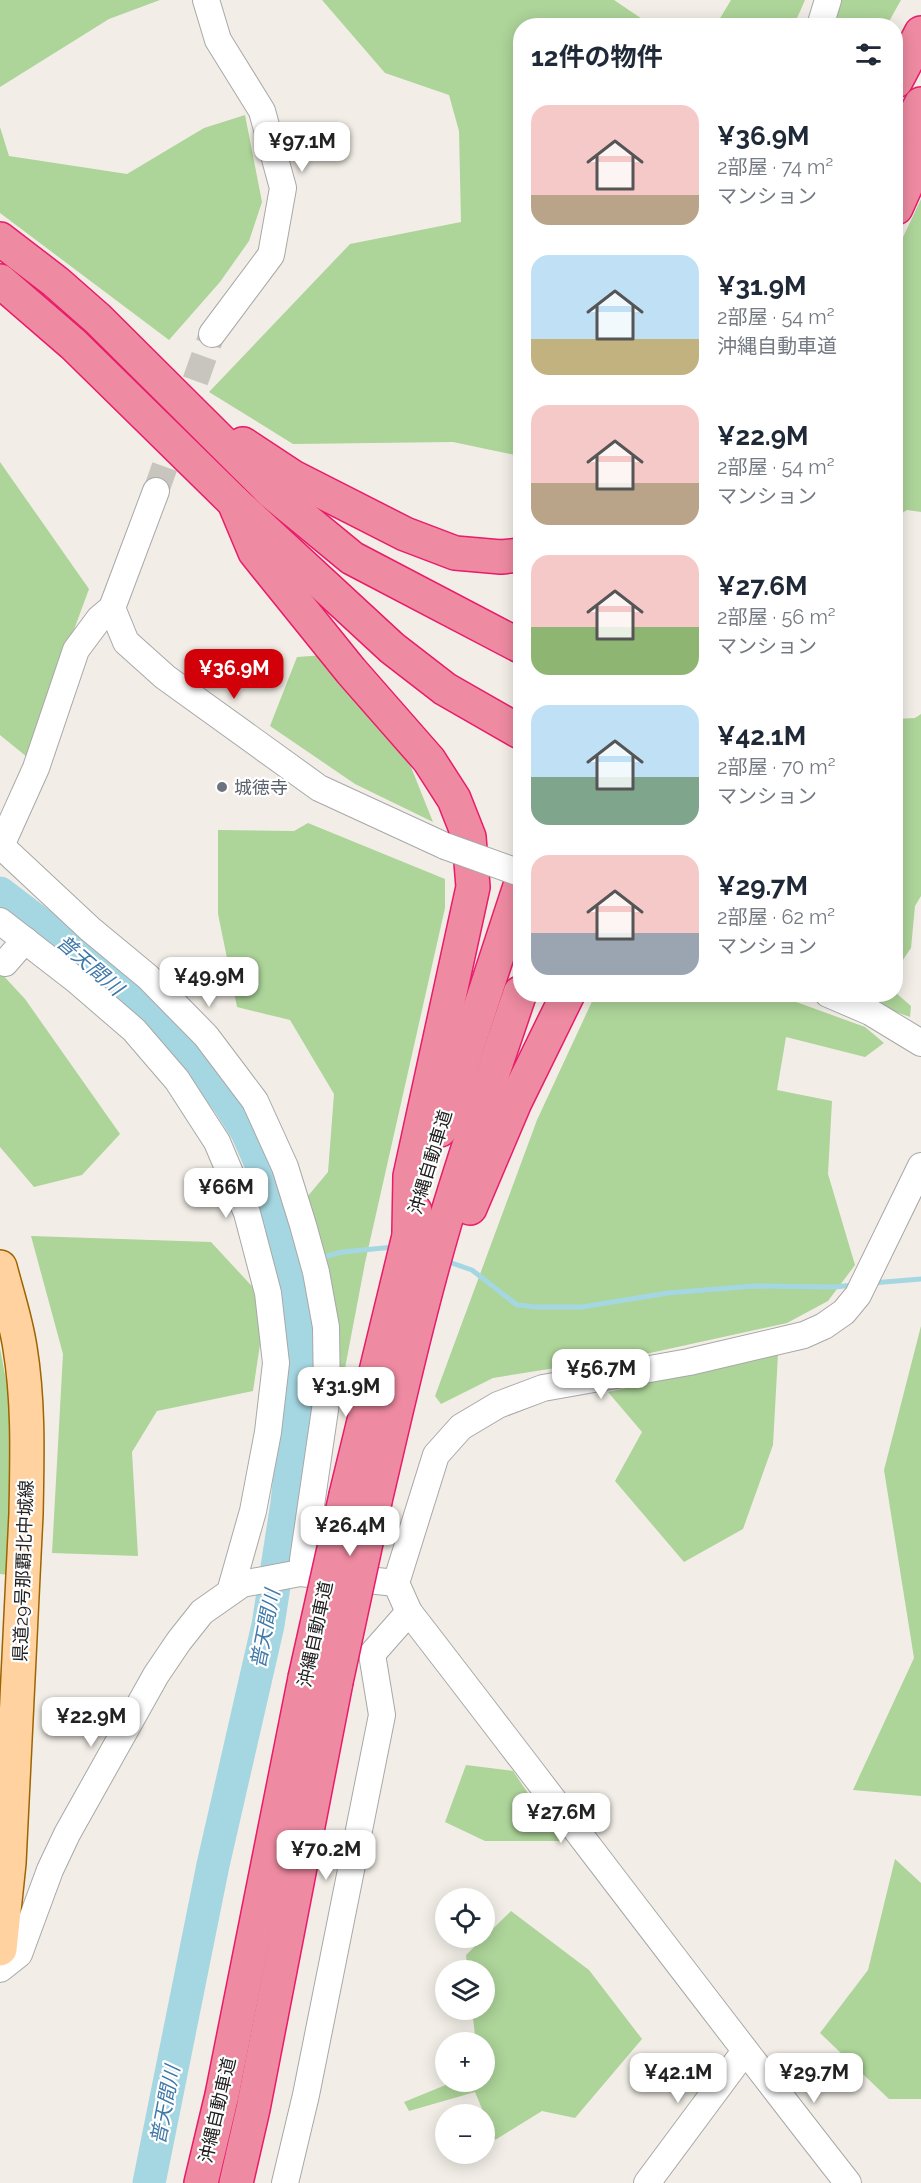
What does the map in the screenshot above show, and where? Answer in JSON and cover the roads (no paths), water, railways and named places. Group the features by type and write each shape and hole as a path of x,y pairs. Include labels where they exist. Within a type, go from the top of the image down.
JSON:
{"highway":[{"path":"903,68 921,33"},
{"path":"903,139 921,104"},
{"path":"903,192 921,152"},
{"path":"0,239 99,319 273,493 352,558 513,642"},
{"path":"0,281 73,344 234,502 392,648 445,689 513,728"},
{"path":"182,403 293,477 405,534 454,554 513,556"},
{"path":"234,502 255,552 351,671 429,760 454,799 469,837 473,887 410,1176 409,1232"},
{"name":"沖縄自動車道","path":"201,2183 321,1680 360,1498 409,1232 513,907"},
{"name":"沖縄自動車道","path":"360,1498 407,1367 452,1201 480,1109 517,1002"},
{"path":"407,1367 444,1288 474,1194 515,1102 564,1002"},
{"name":"沖縄自動車道","path":"236,2183 253,2109 321,1680"}],"main road":[{"name":"県道29号那覇北中城線","path":"0,1267 20,1348 26,1406 27,1456 9,1863 0,1949"}],"street":[{"path":"206,0 218,40 262,111 284,188 271,255 212,334"},
{"path":"822,18 828,0"},
{"path":"156,491 112,608 99,619 76,650 36,768 0,847 148,977 206,1036 255,1101 285,1167 312,1260 326,1327 327,1396 303,1573"},
{"path":"112,608 126,642 165,677 319,788 445,846 513,870"},
{"path":"0,921 76,980 134,1030 177,1080 217,1142 247,1214 268,1293 276,1363 268,1432 236,1588"},
{"path":"5,963 25,940"},
{"path":"847,1002 870,1012 921,1043"},
{"path":"848,2183 409,1612 396,1583 436,1455 461,1428 498,1405 543,1388 689,1362 804,1335 824,1326 844,1312 864,1284 914,1192 921,1166"},
{"path":"0,1969 19,1954 50,1870 67,1834 156,1675 202,1612 236,1588 303,1573 396,1583"},
{"path":"285,2183 306,2095 382,1715 372,1654 409,1612"},
{"path":"647,2183 745,2051"}],"waterway":[{"name":"普天間川","path":"0,893 93,964 207,1074 228,1102 247,1132 264,1171 289,1264 299,1335 299,1384 287,1503 268,1625 213,1865 149,2183"},
{"path":"320,1258 342,1252 394,1247"},
{"path":"289,1264 305,1261"},
{"path":"446,1261 472,1270 517,1305 536,1307 582,1307 668,1293 754,1286 854,1285"},
{"path":"872,1283 921,1279"}],"tunnel":[{"path":"156,491 212,334"}],"place":[{"name":"城徳寺","path":"222,787"}]}
